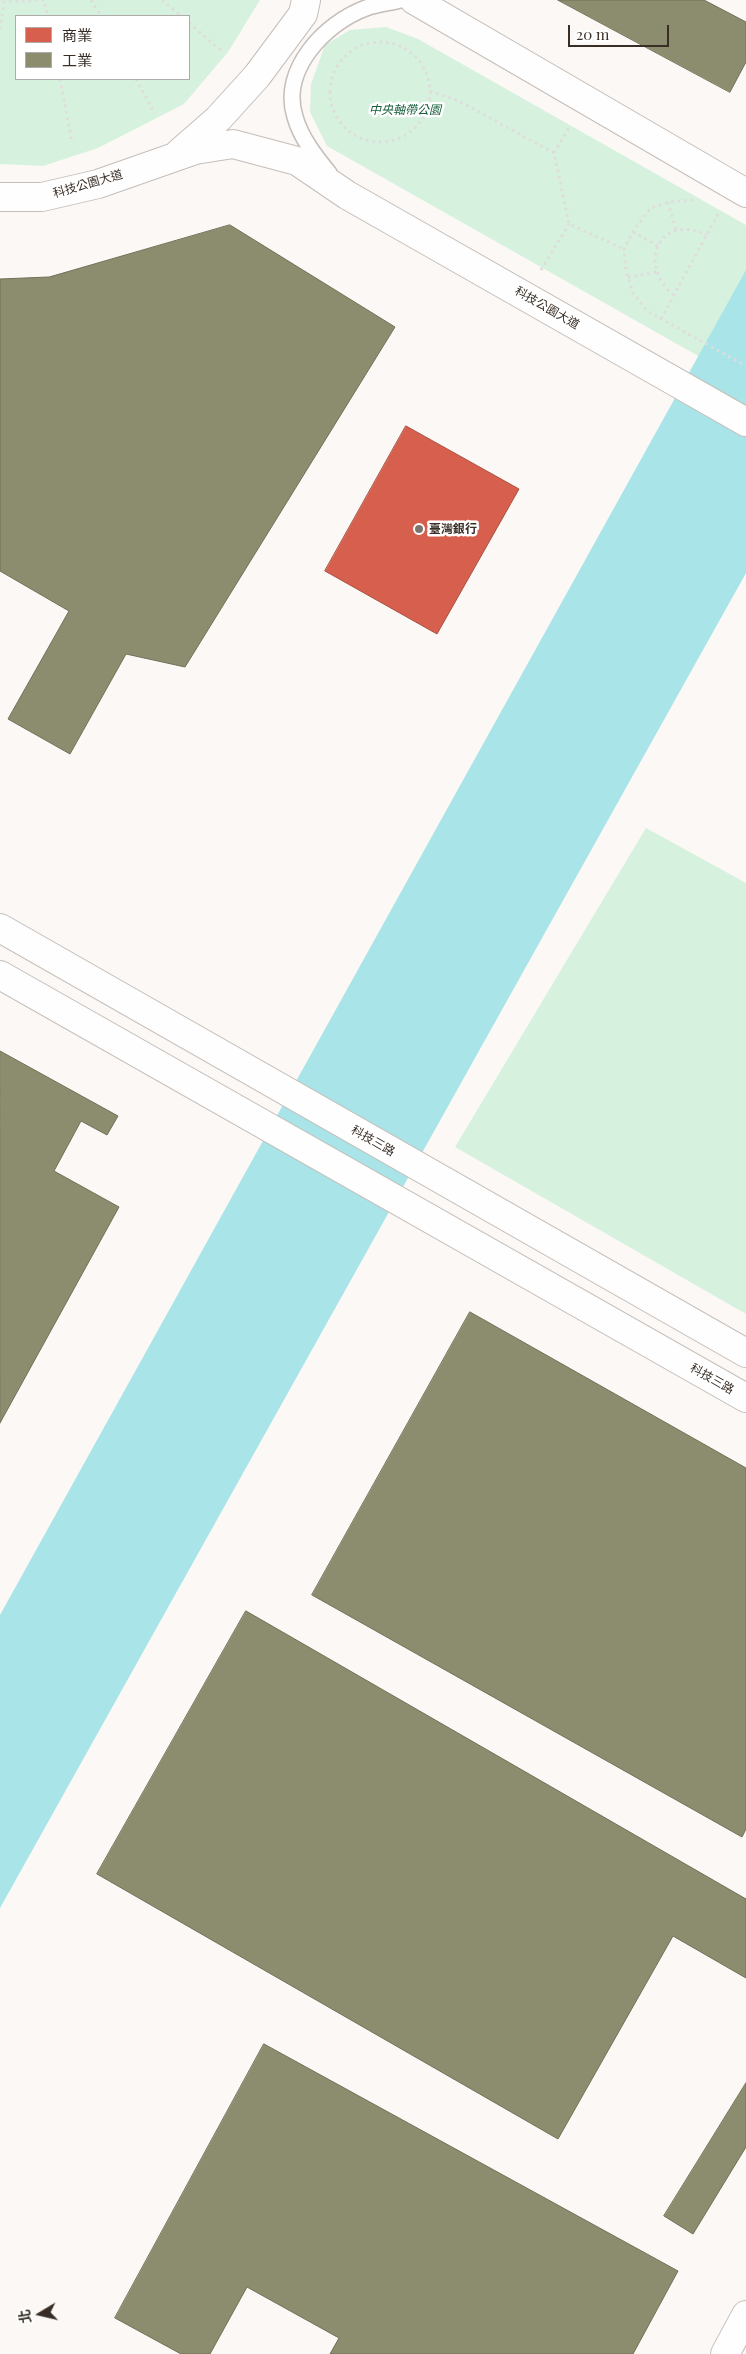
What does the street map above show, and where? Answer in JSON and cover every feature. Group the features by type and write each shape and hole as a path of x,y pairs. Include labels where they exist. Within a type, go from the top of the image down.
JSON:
{"street":[{"name":"科技公園大道","path":"174,157 218,119 257,76 303,14 306,0"},
{"path":"414,0 746,193"},
{"name":"科技公園大道","path":"0,197 42,197 98,184 195,150 233,144 296,161 347,195 746,422"},
{"name":"科技三路","path":"0,928 746,1353"},
{"name":"科技三路","path":"0,974 746,1398"},
{"path":"725,2354 746,2315"}],"lane":[{"name":"科技公園大道","path":"347,195 311,151 295,118 292,105 295,76 313,43 340,21 366,8 400,0"}],"path":[{"path":"0,29 4,2 44,0 48,15"},
{"path":"91,0 99,15"},
{"path":"162,0 180,15"},
{"path":"190,24 223,52"},
{"path":"377,41 393,43 414,55 428,75 430,91 428,108 419,123 407,135 391,141 374,142 358,137 344,127 335,113 330,97 334,73 347,53 361,45 377,41"},
{"path":"60,80 72,142"},
{"path":"137,80 155,114"},
{"path":"430,91 459,101 554,153 569,224 525,296"},
{"path":"699,201 668,202 651,208 633,232 624,249 628,277 633,293 647,311 746,366"},
{"path":"668,202 676,231"},
{"path":"661,319 722,207"},
{"path":"569,224 624,249"},
{"path":"674,295 663,286 657,272 655,255 660,240 669,232 684,228 707,235"},
{"path":"633,232 658,246"},
{"path":"628,277 657,272"}],"green space":[{"path":"0,0 260,0 228,52 184,104 98,148 43,166 0,164"},
{"name":"中央軸帶公園","path":"386,27 418,39 746,225 746,383 327,146 310,112 311,84 325,45 350,30"},
{"path":"646,828 746,883 746,1314 455,1147"}],"water":[{"path":"746,270 746,573 0,1908 0,1615"}],"building: 商業":[{"path":"406,426 519,489 437,634 325,571"}],"building: 工業":[{"path":"558,0 704,0 746,22 746,62 730,92"},
{"path":"230,225 395,327 185,667 126,654 70,754 8,719 69,611 0,571 0,279 49,277"},
{"path":"0,1051 118,1116 107,1135 81,1121 54,1171 119,1207 0,1423"},
{"path":"470,1312 746,1468 746,1829 742,1837 312,1595"},
{"path":"246,1611 746,1899 746,1978 673,1936 558,2139 97,1874"},
{"path":"264,2044 678,2271 633,2354 330,2354 339,2338 247,2287 210,2354 181,2354 115,2318"},
{"path":"746,2083 746,2147 693,2234 664,2216"}],"place":[{"name":"臺灣銀行","path":"419,529"}]}
